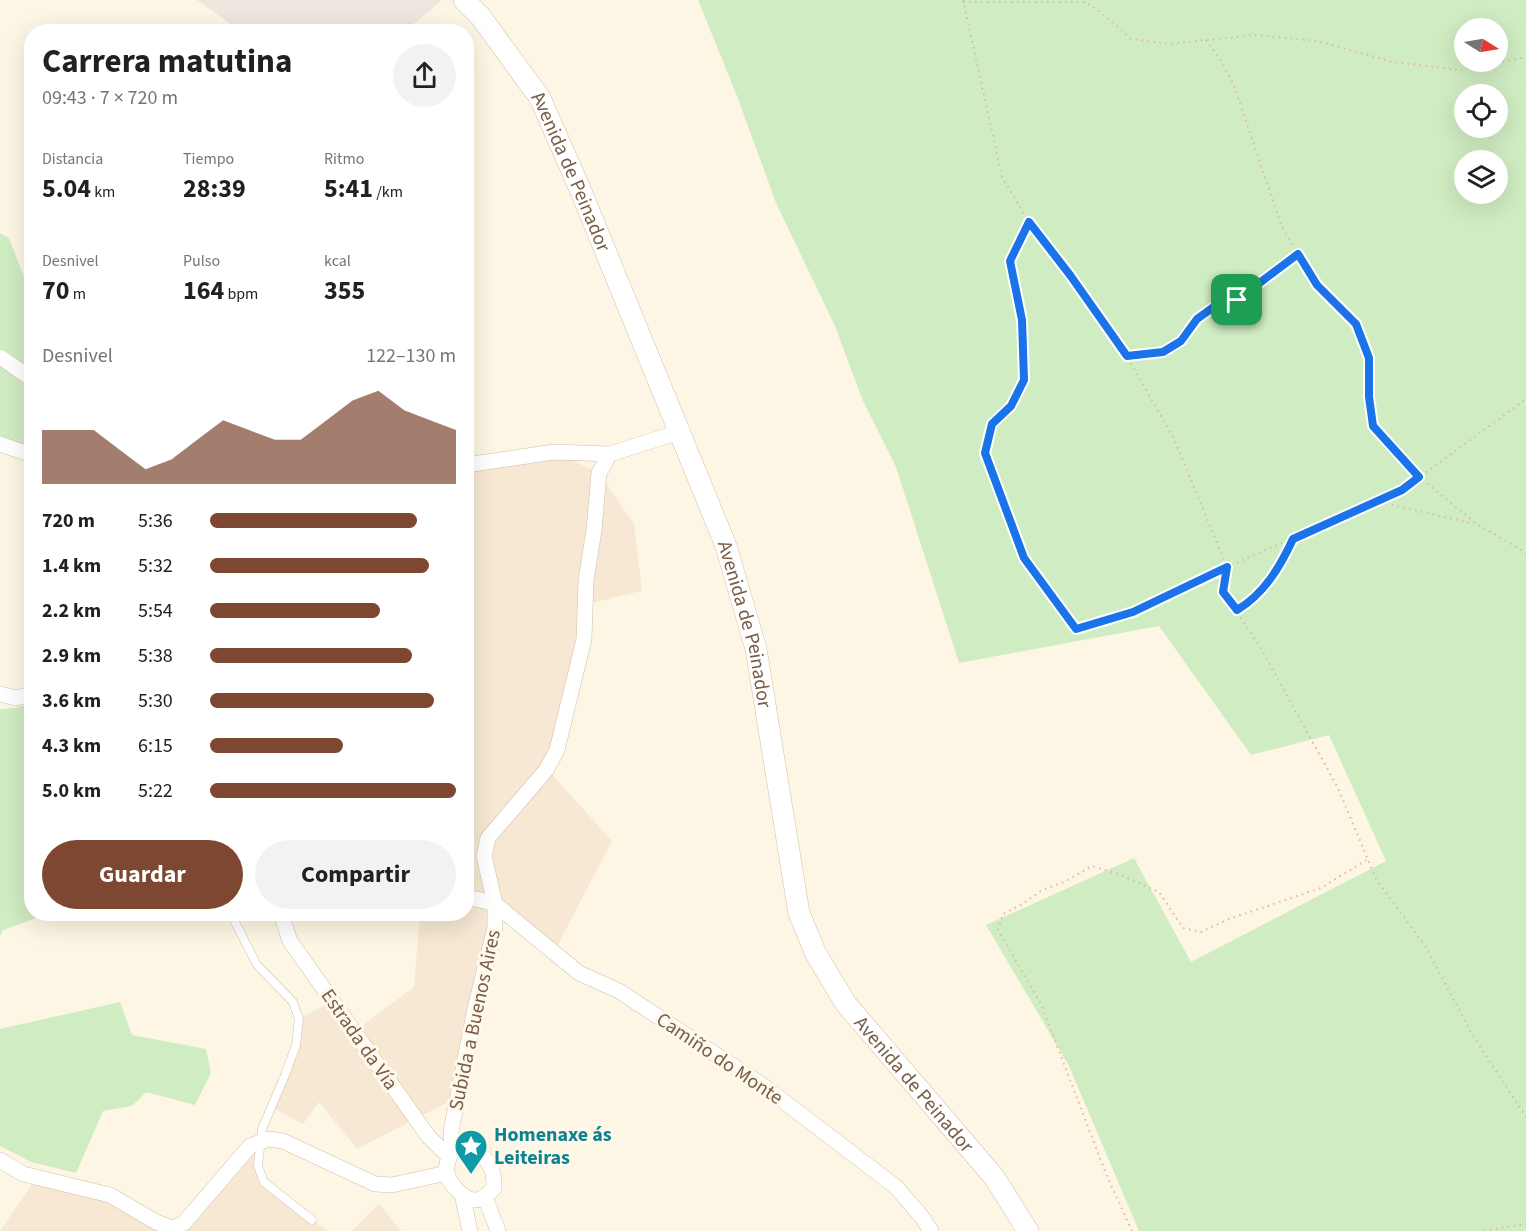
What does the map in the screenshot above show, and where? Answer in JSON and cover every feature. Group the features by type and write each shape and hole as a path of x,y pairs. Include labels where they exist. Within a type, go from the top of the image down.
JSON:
{"street":[{"name":"Avenida de Peinador","path":"464,0 480,16 540,98 580,189 726,546 756,649 799,913 816,954 846,1004 994,1177 1028,1231"},
{"path":"0,357 24,374"},
{"path":"474,464 554,452 610,454 679,432"},
{"path":"0,444 24,452"},
{"name":"Subida a Buenos Aires","path":"451,1154 451,1131 475,1009 495,927 495,904 484,856 488,837 547,769 556,750 584,639 586,580 594,530 599,473 610,454"},
{"path":"0,694 16,698 24,696"},
{"path":"474,898 495,904"},
{"name":"Camiño do Monte","path":"495,904 579,973 619,990 765,1087 896,1187 931,1231"},
{"name":"Estrada da Vía","path":"283,921 290,941 428,1136 451,1154"},
{"path":"0,1160 23,1174 110,1196 173,1230 184,1223 250,1146 269,1139 283,1140 375,1184 392,1185 447,1173"},
{"path":"462,1194 474,1200 485,1197 494,1188 495,1174 488,1161 477,1152 463,1148 451,1154 447,1173 462,1194 470,1231"},
{"path":"485,1197 498,1231"}],"lane":[{"name":"Estrada da Vía","path":"234,921 256,965 293,1002 299,1019 296,1045 262,1129 258,1166 264,1182 312,1220"}],"path":[{"path":"1093,0 1093,6"},
{"path":"1526,57 1460,70 1393,62 1318,41 1256,35 1168,44 1131,39 1104,14 1086,2 963,1 1002,177 1029,222 1070,275 1127,356 1173,439 1227,567 1223,592 1259,645 1338,788 1376,879 1426,947 1470,1031 1526,1117"},
{"path":"1206,40 1233,83 1282,227 1317,285 1356,324 1369,358 1369,397 1373,426 1419,477 1477,524 1526,553"},
{"path":"1029,222 1010,261 1022,320 1024,380 1011,406 992,424 985,453 1024,558 1076,629 1133,612 1227,567 1402,490 1526,399"},
{"path":"1127,356 1163,352 1181,341 1197,319 1215,306 1237,300 1298,254"},
{"path":"1378,501 1477,524"},
{"path":"1237,610 1252,601 1270,579 1293,539"},
{"path":"1132,1231 1106,1174 1041,1004 998,930 1003,914 1042,890 1064,882 1092,866 1121,875 1159,892 1183,928 1202,932 1229,919 1321,888 1368,859"},
{"path":"1484,1231 1526,1224"}],"shaded area":[{"path":"197,0 442,0 412,24 231,24"},
{"path":"554,452 599,473 634,524 642,591 586,604 547,769 612,841 554,952 496,904 458,1097 357,1149 319,1102 303,1124 271,1107 285,1075 299,1019 333,1001 355,1031 414,987 419,921 474,921 474,464"},
{"path":"260,1142 258,1166 264,1182 327,1231 0,1231 37,1177 110,1195 173,1228"},
{"path":"379,1204 401,1231 352,1231"}],"green space":[{"path":"698,0 1526,0 1526,1231 1139,1231 1069,1066 986,925 1134,858 1191,962 1386,861 1329,735 1251,755 1159,626 959,663 896,467 863,401 835,326 776,203 737,96"},
{"path":"0,233 9,238 24,277 24,449 0,441"},
{"path":"24,706 24,921 28,921 3,930 0,936 0,709"},
{"path":"120,1002 132,1035 206,1049 211,1073 195,1105 146,1092 132,1106 103,1111 76,1173 31,1162 0,1146 0,1029"}],"place":[{"name":"Homenaxe ás Leiteiras","path":"471,1175"}],"route":[{"path":"1029,222 1070,275 1127,356 1163,352 1181,341 1197,319 1215,306 1237,300 1298,254 1317,285 1356,324 1369,358 1369,397 1373,426 1419,477 1402,490 1293,539 1270,579 1252,601 1237,610 1223,592 1227,567 1133,612 1076,629 1024,558 985,453 992,424 1011,406 1024,380 1022,320 1010,261 1029,222"}]}
